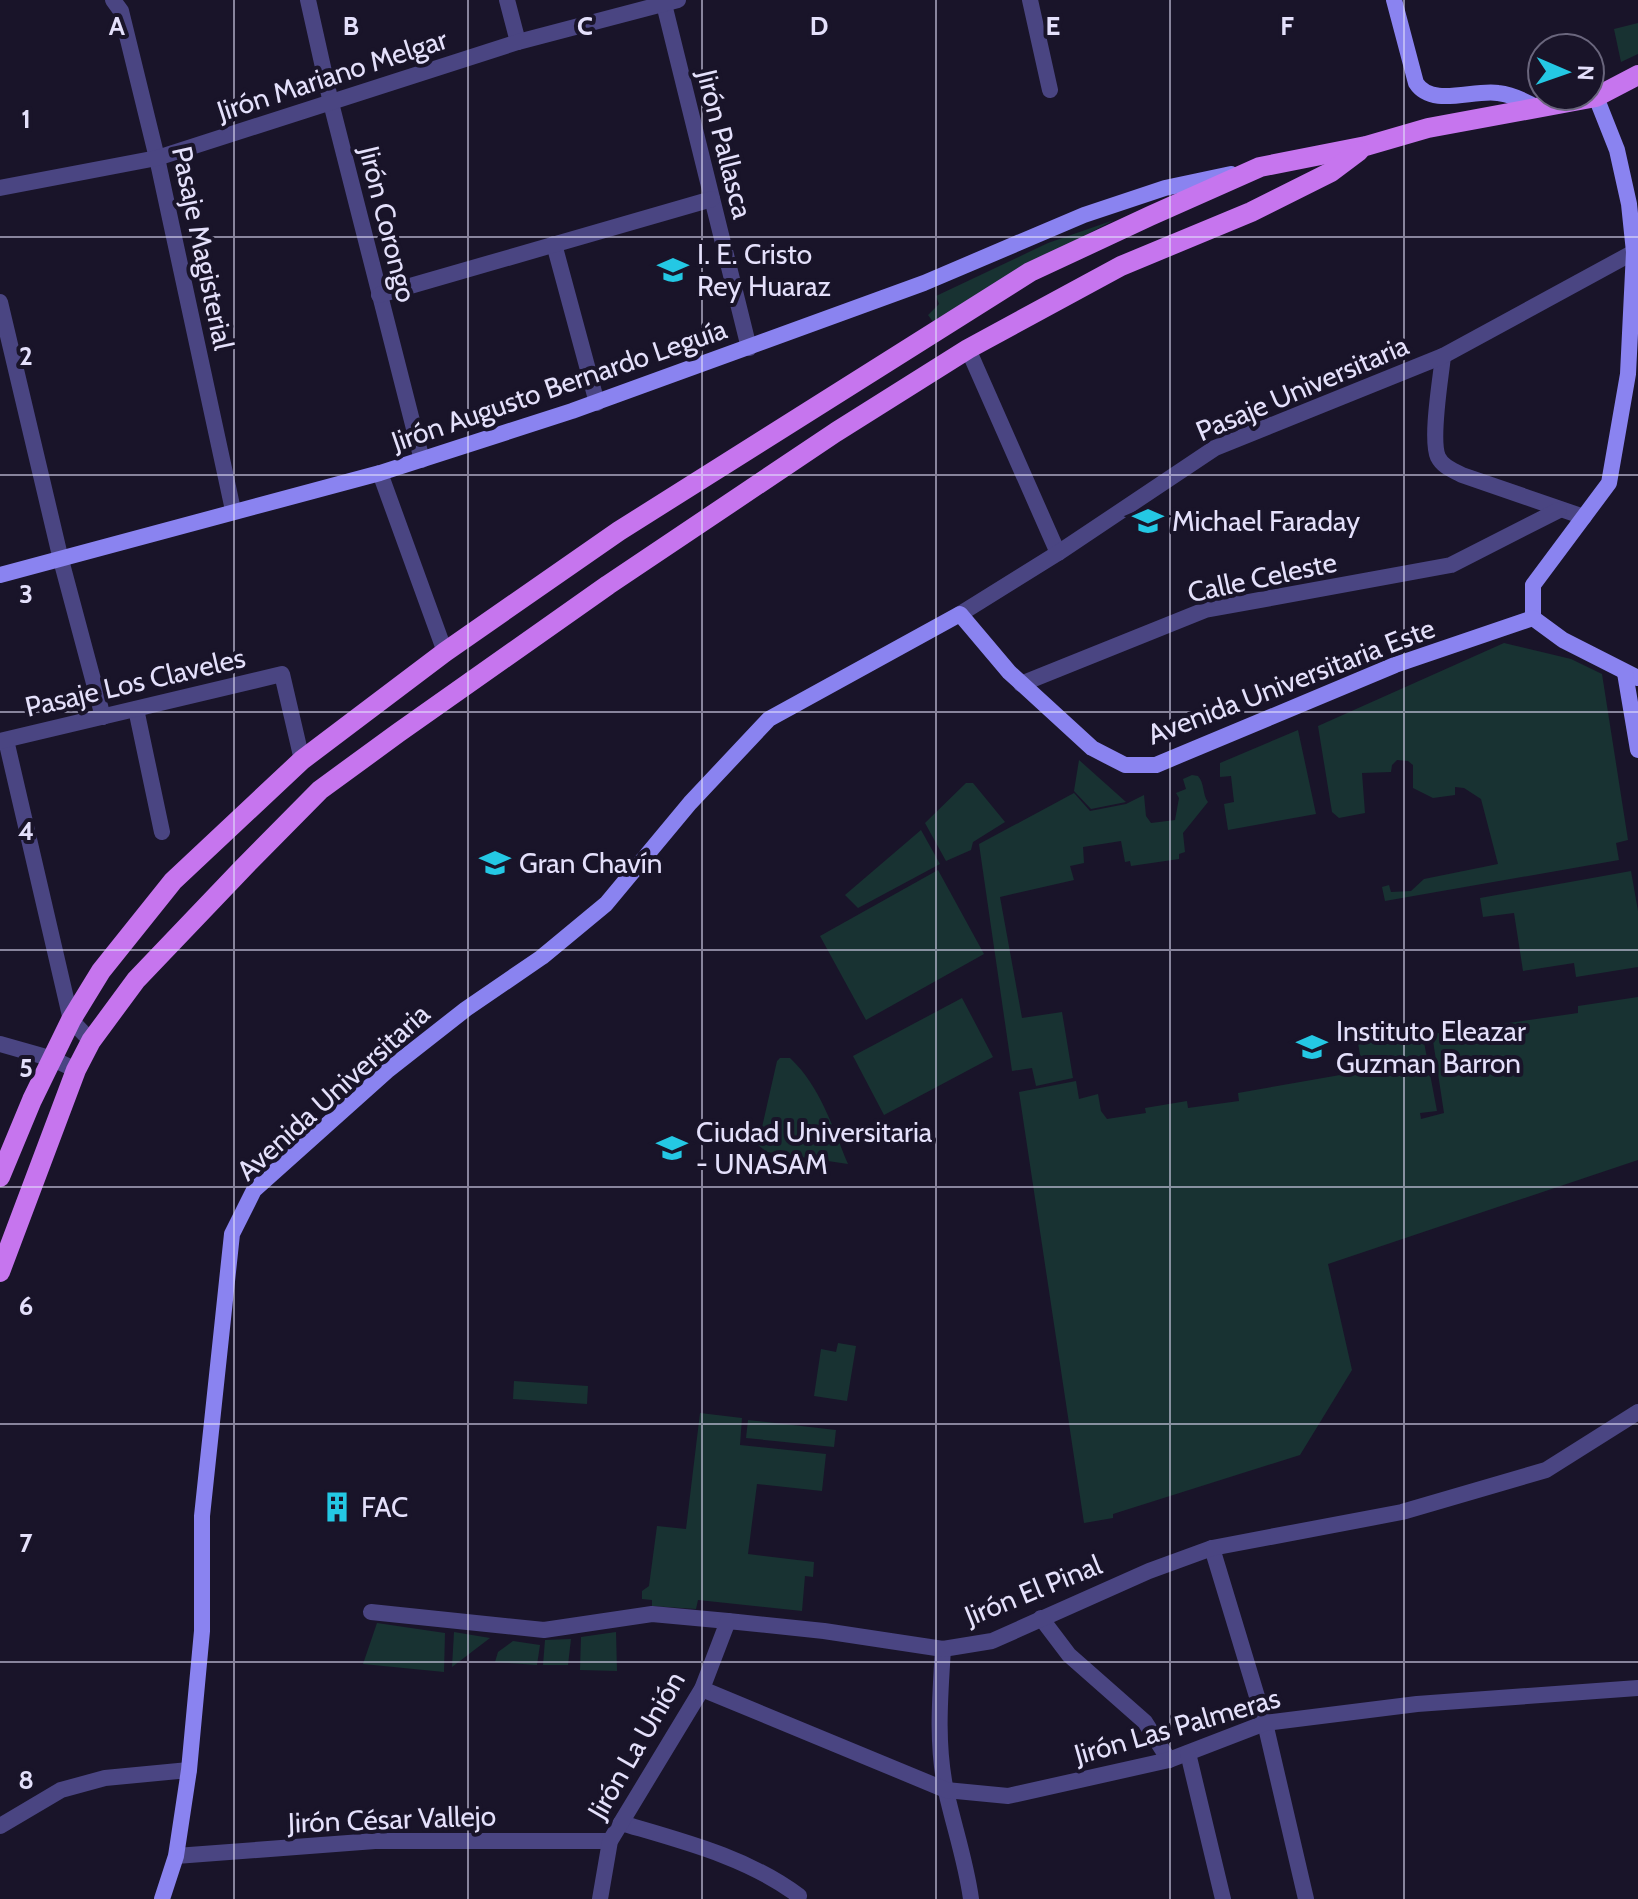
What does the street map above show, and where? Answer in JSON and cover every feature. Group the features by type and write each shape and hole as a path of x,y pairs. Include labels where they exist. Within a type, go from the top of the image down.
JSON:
{"main road":[{"path":"1394,0 1416,83 1422,92 1436,96 1496,92 1526,101"},
{"path":"1606,92 1638,75"},
{"path":"0,1177 32,1100 71,1020 101,971 173,881 302,760 445,652 619,531 1030,272 1260,167 1366,146 1418,131 1526,111"},
{"path":"1602,112 1617,150 1629,204 1634,252 1628,374 1609,483 1533,585 1533,618 1563,640 1632,676 1638,750"},
{"path":"2,1261 76,1070 91,1041 136,980 325,786 608,585 836,432 968,349 1121,266 1251,212 1331,172 1366,146"},
{"name":"Jirón Augusto Bernardo Leguía","path":"0,575 422,460 597,403 749,348 924,283 1084,215 1165,188 1260,167"},
{"name":"Avenida Universitaria Este","path":"960,614 1021,684 1092,748 1125,765 1156,765 1395,665 1533,618"},
{"name":"Avenida Universitaria","path":"162,1899 176,1856 189,1770 202,1631 202,1516 232,1234 254,1190 387,1071 466,1009 542,957 606,904 690,803 769,719 960,614"}],"street":[{"name":"Pasaje Magisterial","path":"113,0 121,11 157,158 233,510"},
{"name":"Jirón Corongo","path":"308,0 331,103 422,460"},
{"path":"507,0 518,42"},
{"path":"1030,0 1050,90"},
{"name":"Jirón Mariano Melgar","path":"0,188 157,158 518,42 668,1"},
{"name":"Jirón Pallasca","path":"668,1 749,348"},
{"path":"379,295 712,199"},
{"path":"554,244 597,403"},
{"name":"Pasaje Universitaria","path":"960,614 1215,448 1443,356 1634,252"},
{"path":"0,302 61,560 103,717"},
{"path":"968,349 1058,553"},
{"path":"1443,356 1435,437 1436,454 1443,466 1584,517"},
{"path":"380,473 445,652"},
{"name":"Calle Celeste","path":"1021,684 1205,610 1451,565 1559,510"},
{"name":"Pasaje Los Claveles","path":"3,740 282,674 302,760"},
{"path":"136,709 162,832"},
{"path":"3,740 71,1020 91,1041"},
{"path":"0,1044 53,1059 76,1070"},
{"name":"Jirón El Pinal","path":"371,1612 544,1630 652,1614 824,1631 943,1649 992,1641 1149,1571 1212,1548 1402,1512 1546,1470 1638,1412"},
{"path":"1212,1548 1265,1723 1306,1899"},
{"path":"1041,1618 1069,1655 1145,1722 1169,1760"},
{"name":"Jirón La Unión","path":"600,1899 610,1841 702,1689 728,1621"},
{"path":"943,1649 938,1731 946,1790 968,1874 971,1899"},
{"name":"Jirón Las Palmeras","path":"702,1689 946,1790 1008,1796 1169,1760 1265,1723 1417,1704 1638,1688"},
{"path":"1188,1753 1223,1899"},
{"path":"0,1826 61,1790 105,1778 189,1770"},
{"path":"621,1823 714,1850 786,1886 799,1896 797,1899"},
{"name":"Jirón César Vallejo","path":"176,1856 375,1841 610,1841"}],"green space":[{"path":"1638,23 1638,54 1621,62 1614,29"},
{"path":"1114,220 1023,268 936,326 928,315 939,304 936,296 1048,243"},
{"path":"1504,643 1571,659 1602,674 1628,840 1616,843 1619,860 1385,901 1382,887 1389,885 1391,892 1411,891 1424,879 1498,864 1481,799 1464,788 1455,787 1455,795 1433,798 1413,788 1413,765 1397,760 1391,772 1362,773 1365,813 1339,818 1332,812 1318,726"},
{"path":"1298,730 1316,814 1228,830 1224,804 1234,802 1231,776 1220,777 1220,763"},
{"path":"1079,760 1126,802 1091,809 1074,791"},
{"path":"1192,775 1200,779 1208,802 1183,833 1185,852 1179,854 1179,859 1131,866 1130,861 1125,862 1121,841 1083,847 1084,863 1070,866 1074,880 1000,897 1022,1018 1062,1012 1073,1078 1036,1086 1032,1068 1012,1071 979,844 1074,793 1090,811 1126,804 1144,795 1146,816 1151,823 1175,820 1179,798 1176,793 1186,789 1183,779"},
{"path":"966,783 973,783 1005,822 973,842 971,850 946,861 925,823"},
{"path":"921,830 940,864 858,908 845,895"},
{"path":"938,870 984,954 866,1020 820,936"},
{"path":"1631,871 1638,911 1638,967 1576,977 1574,963 1523,971 1514,913 1483,917 1480,898"},
{"path":"1638,997 1638,1160 1328,1264 1352,1370 1300,1455 1113,1514 1113,1518 1084,1523 1019,1092 1076,1081 1079,1099 1098,1094 1101,1111 1107,1119 1146,1113 1145,1108 1187,1101 1188,1108 1239,1101 1238,1093 1363,1071 1357,1038 1379,1034 1382,1045 1423,1037 1437,1111 1420,1113 1421,1119 1444,1113 1432,1034 1578,1013 1578,1006"},
{"path":"962,998 993,1057 884,1115 853,1056"},
{"path":"780,1058 790,1058 810,1081 848,1164 767,1152 758,1145"},
{"path":"838,1343 856,1346 847,1401 814,1396 821,1349 836,1352"},
{"path":"514,1381 588,1386 587,1404 513,1399"},
{"path":"700,1413 742,1418 740,1445 826,1454 822,1491 757,1484 748,1554 814,1562 813,1577 805,1576 802,1611 698,1600 696,1609 652,1606 652,1600 642,1599 642,1591 649,1586 657,1526 686,1529"},
{"path":"748,1420 836,1430 834,1447 746,1438"},
{"path":"377,1623 445,1633 444,1672 363,1664"},
{"path":"454,1632 490,1638 452,1667"},
{"path":"616,1632 617,1671 580,1670 581,1637"},
{"path":"571,1639 568,1665 543,1665 545,1640"},
{"path":"513,1641 540,1645 537,1665 495,1662 498,1652"}],"place":[{"name":"I. E. Cristo Rey Huaraz","path":"673,270"},
{"name":"Michael Faraday","path":"1148,521"},
{"name":"Gran Chavín","path":"495,863"},
{"name":"Instituto Eleazar Guzman Barron","path":"1312,1047"},
{"name":"Ciudad Universitaria - UNASAM","path":"672,1148"},
{"name":"FAC","path":"337,1507"}]}
